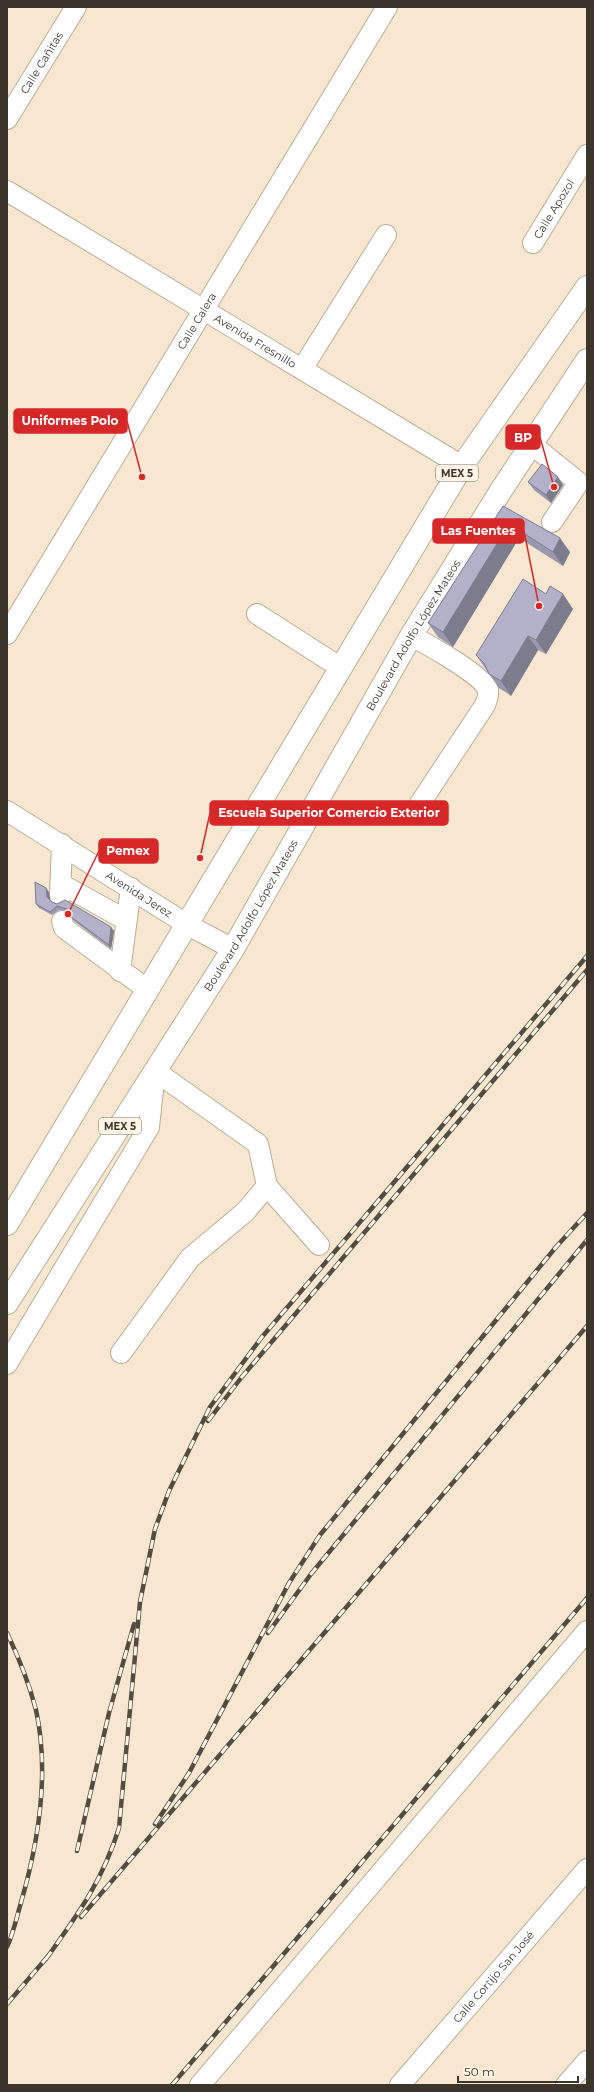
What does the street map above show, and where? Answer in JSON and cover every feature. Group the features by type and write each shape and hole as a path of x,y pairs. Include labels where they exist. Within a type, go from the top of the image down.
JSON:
{"main road":[{"name":"MEX 5","path":"7,1224 188,925 462,466 587,287"},
{"name":"Boulevard Adolfo López Mateos","path":"7,1303 233,948 411,636 531,444 587,360"}],"street":[{"name":"Calle Cañitas","path":"7,119 76,7"},
{"name":"Calle Calera","path":"7,634 387,7"},
{"name":"Calle Apozol","path":"533,243 587,155"},
{"name":"Avenida Fresnillo","path":"7,191 462,466"},
{"path":"302,369 386,235"},
{"path":"531,444 577,481 577,485 552,522"},
{"path":"257,614 341,668"},
{"path":"411,636 452,660 480,680 487,688 488,696 485,705 419,805"},
{"name":"Avenida Jerez","path":"7,811 62,844 188,925 233,948"},
{"path":"62,844 61,892 126,920"},
{"path":"120,971 131,888"},
{"path":"62,921 64,928 120,971 148,990"},
{"path":"7,1364 149,1127 155,1071 258,1144 267,1186 319,1245"},
{"path":"122,1353 190,1258 245,1212 267,1186"},
{"path":"200,2085 587,1631"},
{"name":"Calle Cortijo San José","path":"400,2085 584,1878"},
{"path":"566,2085 587,2060"}],"building":[{"path":"542,464 558,477 546,495 528,482"},
{"path":"503,506 560,538 553,552 509,524 443,632 428,623"},
{"path":"523,579 546,594 550,586 563,594 536,640 528,636 501,681 489,674 484,663 476,655"},
{"path":"35,882 46,888 47,897 52,902 57,904 65,900 111,927 109,945 71,917 67,909 57,906 50,912 36,904"}],"railway":[{"path":"46,1959 79,1912 97,1881 105,1865 119,1828 140,1602 155,1529 169,1491 210,1407 262,1337 587,956"},
{"path":"208,1421 241,1378 587,970"},
{"path":"155,1824 189,1773 289,1583 320,1535 556,1247 587,1213"},
{"path":"268,1633 311,1574 587,1240"},
{"path":"81,1917 587,1326"},
{"path":"172,2085 587,1598"},
{"path":"77,1851 109,1713 134,1624"},
{"path":"7,1633 16,1652 36,1710 42,1759 42,1784 37,1834 26,1883 7,1947"},
{"path":"7,2004 49,1955"}],"place":[{"name":"Uniformes Polo","path":"142,477"},
{"name":"BP","path":"554,487"},
{"name":"Las Fuentes","path":"539,606"},
{"name":"Escuela Superior Comercio Exterior","path":"200,858"},
{"name":"Pemex","path":"68,914"}]}
